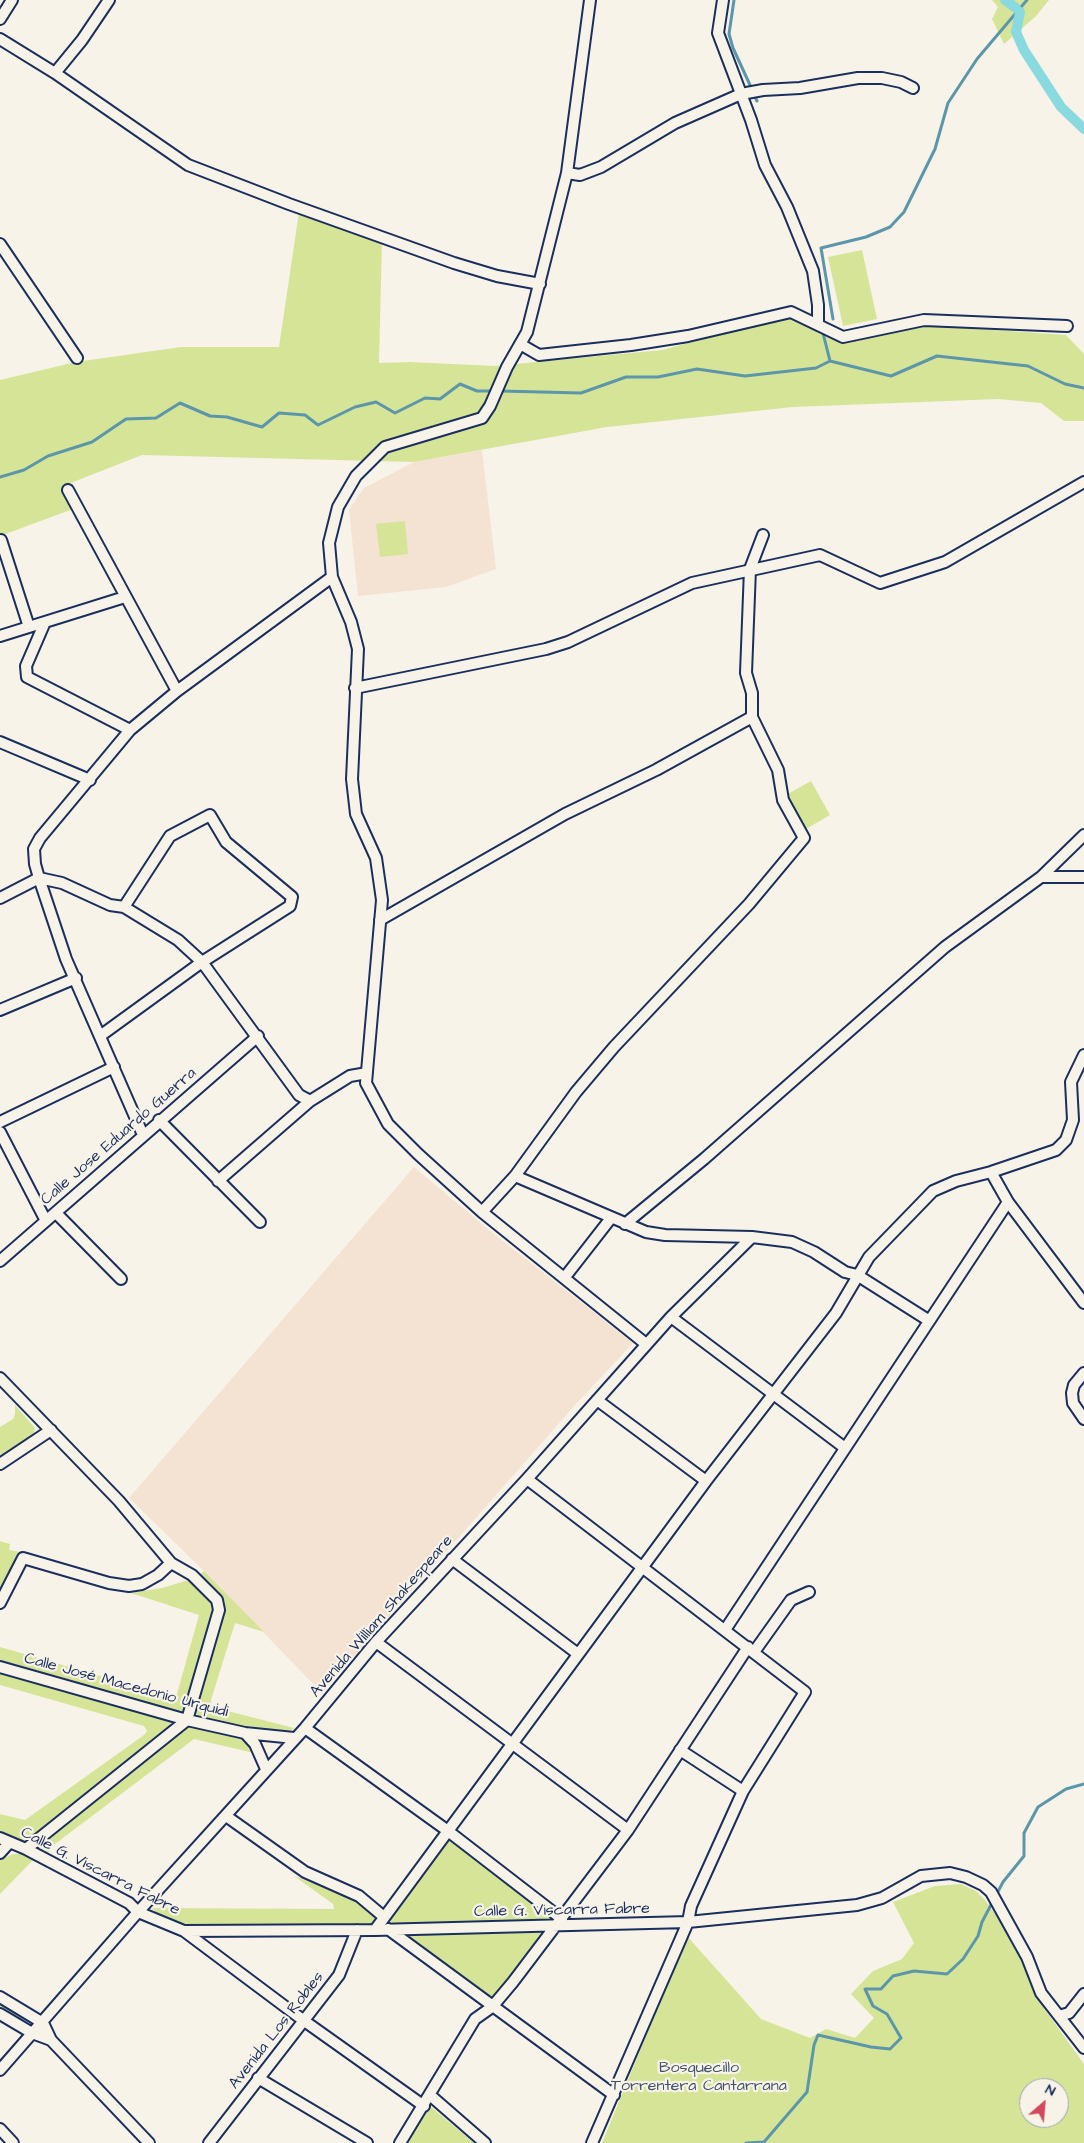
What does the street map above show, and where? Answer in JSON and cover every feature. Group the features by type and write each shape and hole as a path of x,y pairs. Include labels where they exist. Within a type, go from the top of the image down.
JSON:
{"street":[{"path":"0,19 12,0"},
{"path":"55,73 82,40 109,0"},
{"path":"590,0 567,173 527,332 507,367 490,406 482,418 385,447 356,476 338,507 328,544 332,576 351,622 358,649 352,779 356,814 376,858 382,900 366,1083 388,1124 482,1212 646,1344"},
{"path":"723,0 718,33 765,165 787,207 813,271 818,324"},
{"path":"0,39 55,73 188,165 289,204 454,262 498,276 540,284"},
{"path":"567,173 580,175 601,167 675,123 741,94 763,90 800,88 858,78 882,78 901,82 913,88"},
{"path":"0,244 77,358"},
{"path":"520,344 539,355 631,345 688,336 791,312 843,337 924,320 1067,326"},
{"path":"355,688 546,649 568,642 692,583 750,569 820,555 880,583 945,562 1084,482"},
{"path":"68,490 177,690"},
{"path":"482,1212 516,1176 576,1092 614,1047 749,904 804,838 783,800 778,770 752,717 752,693 746,673 750,569 763,535"},
{"path":"1,540 29,627"},
{"path":"142,1134 76,978 66,959 39,878 35,864 34,849 40,838 130,730 177,690 332,576"},
{"path":"0,636 125,596"},
{"path":"45,622 26,666 27,677 130,730"},
{"path":"380,920 564,814 656,770 752,717"},
{"path":"0,742 90,780"},
{"path":"100,1036 202,962 290,906 292,897 226,842 210,815 170,836 124,907"},
{"path":"625,1224 704,1159 945,947 1041,877 1084,835"},
{"path":"1041,877 1084,877"},
{"path":"0,898 39,878 62,883 110,905 124,907 178,940 202,962 299,1094 310,1101"},
{"path":"0,1010 76,978"},
{"name":"Calle Jose Eduardo Guerra","path":"0,1260 56,1213 142,1134 258,1036"},
{"path":"375,1930 706,1481 836,1313 869,1257 933,1191 956,1180 991,1172 1056,1150 1066,1140 1073,1120 1071,1082 1084,1055"},
{"path":"0,1122 114,1067"},
{"path":"218,1181 310,1101 350,1076 367,1073"},
{"path":"159,1120 260,1222"},
{"path":"0,1132 46,1221"},
{"path":"991,1172 1008,1202 1084,1303"},
{"path":"516,1176 646,1232 665,1236 752,1237 792,1242 814,1252 845,1272 857,1275 928,1320"},
{"path":"725,1630 928,1320 993,1228 1008,1202"},
{"path":"56,1213 121,1278"},
{"path":"565,1277 612,1218"},
{"name":"Avenida William Shakespeare","path":"32,2033 138,1912 305,1728 376,1642 527,1479 671,1317 752,1237"},
{"path":"671,1317 845,1448"},
{"path":"1084,1373 1074,1385 1072,1394 1073,1403 1084,1419"},
{"path":"0,1378 125,1508 171,1563 192,1575 219,1605 188,1720 26,1849"},
{"path":"597,1400 706,1481"},
{"path":"0,1464 51,1430"},
{"path":"527,1479 805,1692 743,1791 691,1906 688,1922 592,2143"},
{"path":"0,1603 23,1558 109,1583 129,1586 142,1584 158,1575 171,1563"},
{"path":"452,1559 578,1654"},
{"path":"400,2143 475,2019 492,2007 559,1923 628,1830 680,1750 751,1649 791,1600 809,1592"},
{"path":"376,1642 628,1830"},
{"name":"Calle José Macedonio Urquidi","path":"0,1667 188,1720 245,1732 294,1738"},
{"path":"305,1728 448,1831 559,1923"},
{"name":"Calle José Macedonio Urquidi","path":"245,1732 255,1744 266,1769"},
{"path":"680,1750 743,1791"},
{"path":"226,1816 305,1872 359,1896 384,1917"},
{"path":"0,1853 5,1841"},
{"name":"Calle G. Viscarra Fabre","path":"5,1841 26,1849 129,1903 138,1912 184,1931 388,1930 559,1923 688,1922 856,1905 882,1898 921,1876 938,1873 966,1876 983,1885 991,1892 1027,1957 1041,1993 1050,2008 1059,2016 1082,2045"},
{"name":"Avenida Los Robles","path":"209,2143 339,1975 357,1930"},
{"path":"388,1930 614,2095"},
{"path":"184,1931 303,2020 424,2106"},
{"path":"1059,2016 1069,2013 1084,1994"},
{"path":"0,1997 42,2023 51,2040 149,2143"},
{"path":"0,2014 32,2033 51,2040"},
{"path":"0,2070 32,2033"},
{"path":"258,2078 367,2143"},
{"path":"430,2096 485,2143"},
{"path":"0,2129 13,2143"}],"shaded area":[{"path":"482,450 496,569 446,587 358,596 349,510 364,488 414,462"},
{"path":"414,1167 490,1231 633,1343 575,1405 322,1693 201,1568 129,1498"}],"green space":[{"path":"992,0 1049,0 1036,16 1004,44 992,19 998,7"},
{"path":"299,212 382,240 379,363 409,362 495,366 662,350 789,316 839,342 922,325 1066,335 1084,354 1084,421 1064,421 1041,403 999,399 793,407 607,427 414,462 142,455 63,486 73,509 0,536 0,380 76,362 181,347 279,347"},
{"path":"862,250 877,319 843,326 828,257"},
{"path":"405,521 408,554 380,557 376,524"},
{"path":"811,781 830,815 806,829 786,795"},
{"path":"15,1405 35,1428 33,1435 0,1455 0,1427 13,1419"},
{"path":"0,1541 10,1544 9,1550 20,1552 0,1590"},
{"path":"204,1571 264,1632 235,1623 211,1700 212,1707 294,1728 289,1732 198,1719 196,1716 194,1711 225,1605 222,1599 199,1575"},
{"path":"189,1580 210,1598 213,1603 213,1613 186,1708 180,1713 0,1662 0,1647 170,1696 177,1694 199,1615 131,1593 162,1588"},
{"path":"0,1673 170,1720 171,1725 169,1730 26,1843 16,1841 0,1833 0,1814 25,1820 147,1731 144,1726 0,1685"},
{"path":"192,1726 235,1735 244,1740 254,1753 194,1739 51,1847 47,1856 41,1852 43,1840 184,1729"},
{"path":"449,1839 555,1920 393,1923 386,1918"},
{"path":"13,1854 23,1854 34,1859 0,1894 0,1860"},
{"path":"294,1876 352,1898 373,1913 375,1919 372,1924 195,1926 160,1917 152,1908 334,1909 333,1904"},
{"name":"Bosquecillo Torrentera Cantarrana","path":"961,1884 976,1891 985,1900 1023,1953 1043,2007 1084,2064 1084,2143 602,2143 687,1936 761,2019 810,2038 826,2029 855,2038 874,2018 851,1994 873,1971 902,1959 914,1943 893,1902 935,1886"},
{"path":"548,1932 514,1979 490,2000 401,1934"},
{"path":"0,2002 24,2016 21,2020 0,2007"},
{"path":"430,2106 474,2143 405,2143"}],"waterway":[{"path":"734,0 729,34 733,48 750,85"},
{"path":"1005,0 1016,8"},
{"path":"833,319 821,248 866,237 890,227 904,212 935,149 948,103 977,59 1027,0"},
{"path":"1020,12 1016,32 1024,50 1061,107 1084,129"},
{"path":"754,95 757,101"},
{"path":"823,333 830,361"},
{"path":"500,391 581,393 626,377 658,377 697,369 745,376 816,368 830,361 891,376 937,356 1028,366 1065,384 1084,388"},
{"path":"0,477 24,470 48,456 92,442 126,419 156,418 180,403 210,416 227,417 262,427 279,413 305,415 318,425 355,407 376,402 395,413 425,398 440,399 460,384 477,391 493,391"},
{"path":"746,2143 764,2142 807,2092 814,2045 818,2035 871,2047 890,2049 901,2038 887,2014 873,2006 865,1989 881,1989 893,1976 914,1971 947,1974 963,1959 978,1936 982,1922 1003,1882 1024,1856 1024,1833 1038,1807 1066,1789 1084,1784"}]}
